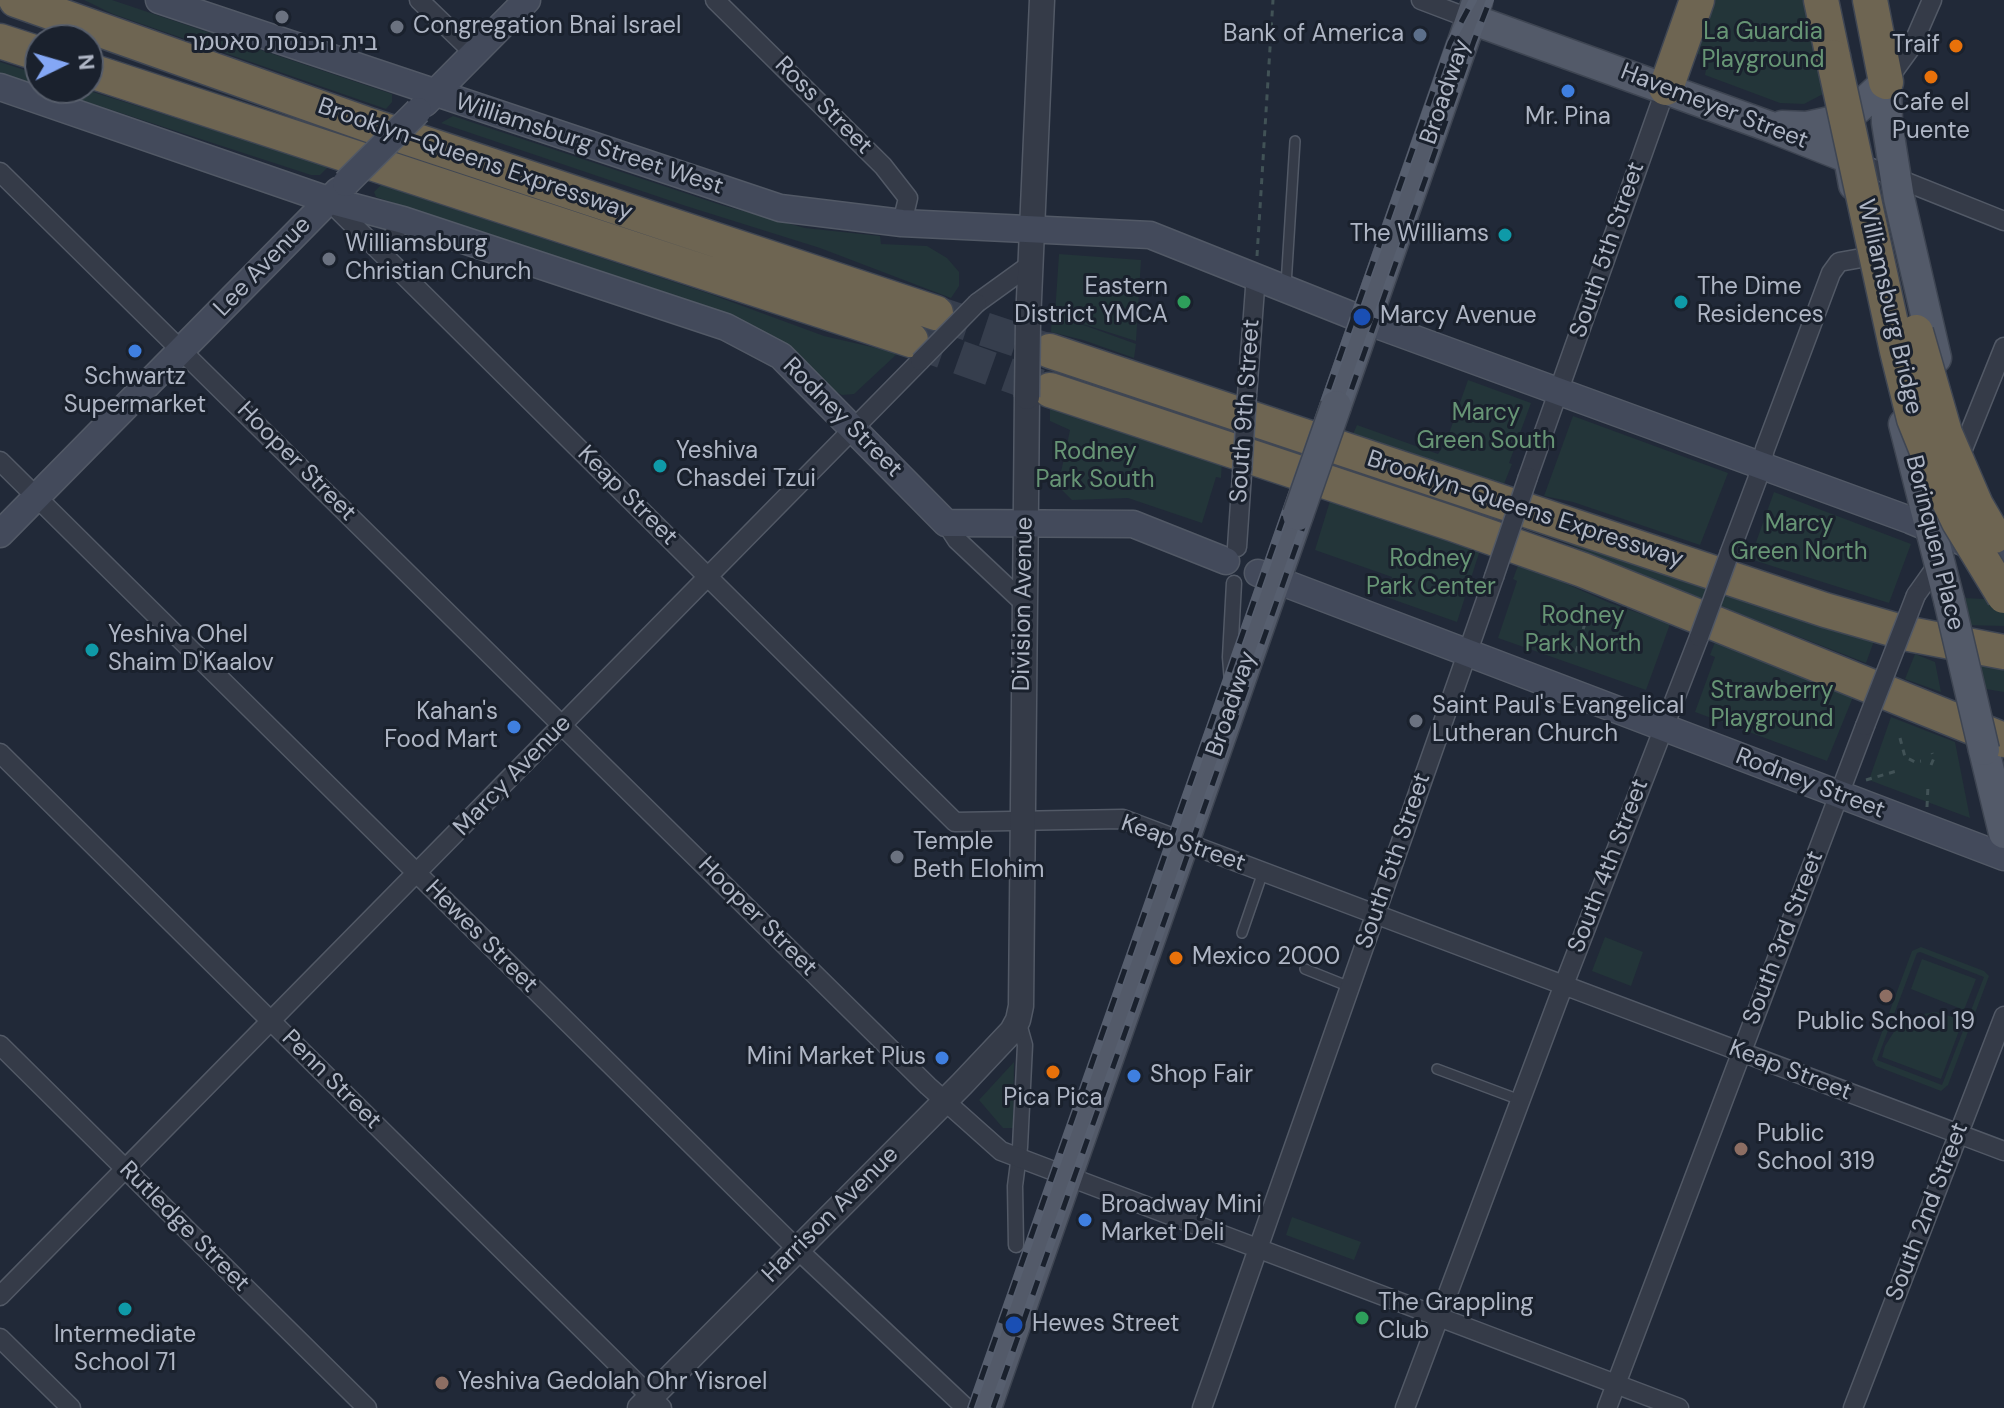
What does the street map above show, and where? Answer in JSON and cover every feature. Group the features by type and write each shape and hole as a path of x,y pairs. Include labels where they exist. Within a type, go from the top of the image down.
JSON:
{"highway":[{"name":"Brooklyn-Queens Expressway","path":"16,0 369,125 936,313"},
{"path":"1666,88 1697,0"},
{"name":"Williamsburg Bridge","path":"1821,0 1844,54 1937,410 1964,480 2004,557"},
{"name":"Williamsburg Bridge","path":"1844,0 1844,54 1897,351 1914,419 1949,504 2004,596"},
{"path":"1870,0 1886,82"},
{"path":"0,41 24,49"},
{"name":"Brooklyn-Queens Expressway","path":"104,75 915,350"},
{"name":"Brooklyn-Queens Expressway","path":"1050,351 1825,610 1909,634 2004,652"},
{"name":"Brooklyn-Queens Expressway","path":"1038,393 1453,524 1583,570 1994,745"}],"main road":[{"name":"Williamsburg Street West","path":"159,0 426,102 780,208 902,223 1032,230"},
{"name":"Lee Avenue","path":"0,534 527,0"},
{"name":"Havemeyer Street","path":"1475,9 1666,88 1849,158"},
{"name":"Broadway","path":"986,1408 1233,699 1246,568 1298,515 1475,9"},
{"path":"1768,126 1807,127 1835,121 1857,109 1886,82"},
{"name":"Borinquen Place","path":"1886,82 1887,123 1896,177 1946,401 1963,449 2004,526"},
{"name":"Rodney Street","path":"0,87 337,192 403,220 726,327 781,356 946,523 1133,524 2004,857"},
{"name":"Borinquen Place","path":"1849,158 1867,257 1929,529 1994,745 2004,833"},
{"path":"1032,230 1150,235 1366,321 2004,557"},
{"path":"1938,564 1956,556 1974,554 2004,557"},
{"path":"1949,600 1962,571 1977,561 2004,557"}],"street":[{"path":"419,0 474,53"},
{"name":"Ross Street","path":"715,0 883,166 908,198 902,223"},
{"name":"Havemeyer Street","path":"1421,0 1475,9"},
{"path":"1886,82 1912,46 1932,0"},
{"name":"Division Avenue","path":"1018,1159 1025,1045 1018,1020 1021,1006 1025,525 1038,393 1028,322 1036,1"},
{"name":"South 5th Street","path":"1202,1408 1666,88"},
{"name":"Havemeyer Street","path":"1849,158 2004,221"},
{"name":"Hooper Street","path":"0,172 944,1101 1001,1151 1679,1408"},
{"name":"Keap Street","path":"337,192 382,253 955,822 1123,819 2004,1151"},
{"path":"382,253 403,220"},
{"name":"South 4th Street","path":"1405,1408 1699,637 1831,273 1839,262 1867,257"},
{"name":"Marcy Avenue","path":"0,1296 855,429 915,350 1031,264"},
{"name":"South 9th Street","path":"1233,699 1230,657 1246,568 1242,474 1256,275"},
{"path":"1963,449 2004,347"},
{"name":"Hewes Street","path":"0,461 797,1249 966,1408"},
{"name":"Rodney Street","path":"946,523 957,540 1024,603"},
{"name":"South 3rd Street","path":"1607,1408 1916,595 1938,564"},
{"name":"Penn Street","path":"0,753 651,1404"},
{"name":"South 2nd Street","path":"1853,1408 2004,1016"},
{"name":"Harrison Avenue","path":"651,1404 797,1249 1012,1031 1018,1020"},
{"name":"Rutledge Street","path":"0,1045 367,1408"},
{"path":"1016,1245 1018,1159"},
{"path":"0,1338 71,1408"}],"lane":[{"path":"1286,288 1295,141"},
{"path":"1242,933 1263,872"},
{"path":"1305,969 1350,987"},
{"path":"1437,1069 1520,1100"}],"path":[{"path":"1256,275 1273,0"},
{"path":"1577,652 1588,618"},
{"path":"1900,738 1905,757 1915,762 1921,761"},
{"path":"1931,765 1932,753"},
{"path":"1864,781 1900,770"},
{"path":"1927,809 1928,786"}],"green space":[{"path":"84,0 112,0 392,94 392,102 386,109 113,14"},
{"name":"La Guardia Playground","path":"1710,0 1808,0 1823,94 1804,104 1780,103 1705,75 1708,59 1693,51"},
{"path":"0,62 24,70 24,81 0,73"},
{"path":"104,96 329,166 320,175 311,175 93,104 104,104"},
{"path":"453,116 721,205 805,228 880,236 881,244 927,246 947,258 959,272 959,286 951,298 820,248 441,123"},
{"path":"381,185 710,294 824,336 898,353 854,394 842,395 829,388 792,350 742,320 376,197 374,192"},
{"path":"1059,254 1141,260 1136,341 1064,318 1136,344 1134,358 1051,332"},
{"name":"Marcy Green South","path":"1468,380 1531,403 1504,484 1353,434 1357,425 1438,454 1446,442"},
{"name":"Rodney Park South","path":"1050,405 1222,461 1221,478 1216,477 1202,523 1128,498 1072,500 1058,486 1070,430 1050,421"},
{"path":"1573,416 1728,473 1700,545 1573,502 1544,496"},
{"name":"Marcy Green North","path":"1774,492 1911,544 1889,603 1750,559"},
{"name":"Rodney Park Center","path":"1330,501 1480,550 1457,622 1386,597 1392,577 1315,550"},
{"path":"1518,523 1874,641 1866,663 1664,584"},
{"name":"Rodney Park North","path":"1519,563 1610,603 1670,624 1646,690 1498,638 1517,581 1513,579"},
{"path":"1963,598 2004,600 2004,626 1964,625"},
{"name":"Strawberry Playground","path":"1715,642 1853,697 1827,761 1695,712 1715,657 1710,655"},
{"path":"1915,654 1935,662 1941,692 1905,679"},
{"path":"1974,664 2004,668 2004,692 1980,688"},
{"path":"1891,717 1955,742 1970,818 1869,780"},
{"path":"1605,937 1643,952 1631,986 1592,971"},
{"path":"1921,947 1984,971 1989,976 1948,1085 1941,1091 1876,1066 1872,1059 1912,951","holes":["1917,953 1984,977 1942,1085 1877,1060"]},
{"path":"1922,959 1976,979 1964,1010 1911,989"},
{"path":"1936,1012 1963,1020 1941,1079 1882,1057 1897,1027 1916,1015"},
{"path":"1014,1062 1013,1128 1003,1128 979,1100"},
{"path":"1292,1217 1361,1242 1354,1260 1286,1235"}],"tunnel":[{"path":"936,313 1050,351"},
{"path":"911,340 1050,390"}],"railway":[{"path":"971,1408 1450,43 1473,0"},
{"path":"993,1408 1490,0"}],"place":[{"name":"בית הכנסת סאטמר","path":"282,17"},
{"name":"Congregation Bnai Israel","path":"397,27"},
{"name":"Bank of America","path":"1420,35"},
{"name":"Traif","path":"1956,46"},
{"name":"Cafe el Puente","path":"1931,77"},
{"name":"Mr. Pina","path":"1568,91"},
{"name":"The Williams","path":"1505,235"},
{"name":"Williamsburg Christian Church","path":"329,259"},
{"name":"Eastern District YMCA","path":"1184,302"},
{"name":"The Dime Residences","path":"1681,302"},
{"name":"Marcy Avenue","path":"1362,317"},
{"name":"Schwartz Supermarket","path":"135,351"},
{"name":"Yeshiva Chasdei Tzui","path":"660,466"},
{"name":"Yeshiva Ohel Shaim D'Kaalov","path":"92,650"},
{"name":"Saint Paul's Evangelical Lutheran Church","path":"1416,721"},
{"name":"Kahan's Food Mart","path":"514,727"},
{"name":"Temple Beth Elohim","path":"897,857"},
{"name":"Mexico 2000","path":"1176,958"},
{"name":"Public School 19","path":"1886,996"},
{"name":"Mini Market Plus","path":"942,1058"},
{"name":"Pica Pica","path":"1053,1072"},
{"name":"Shop Fair","path":"1134,1076"},
{"name":"Public School 319","path":"1741,1149"},
{"name":"Broadway Mini Market Deli","path":"1085,1220"},
{"name":"Intermediate School 71","path":"125,1309"},
{"name":"The Grappling Club","path":"1362,1318"},
{"name":"Hewes Street","path":"1014,1325"},
{"name":"Yeshiva Gedolah Ohr Yisroel","path":"442,1383"}]}
